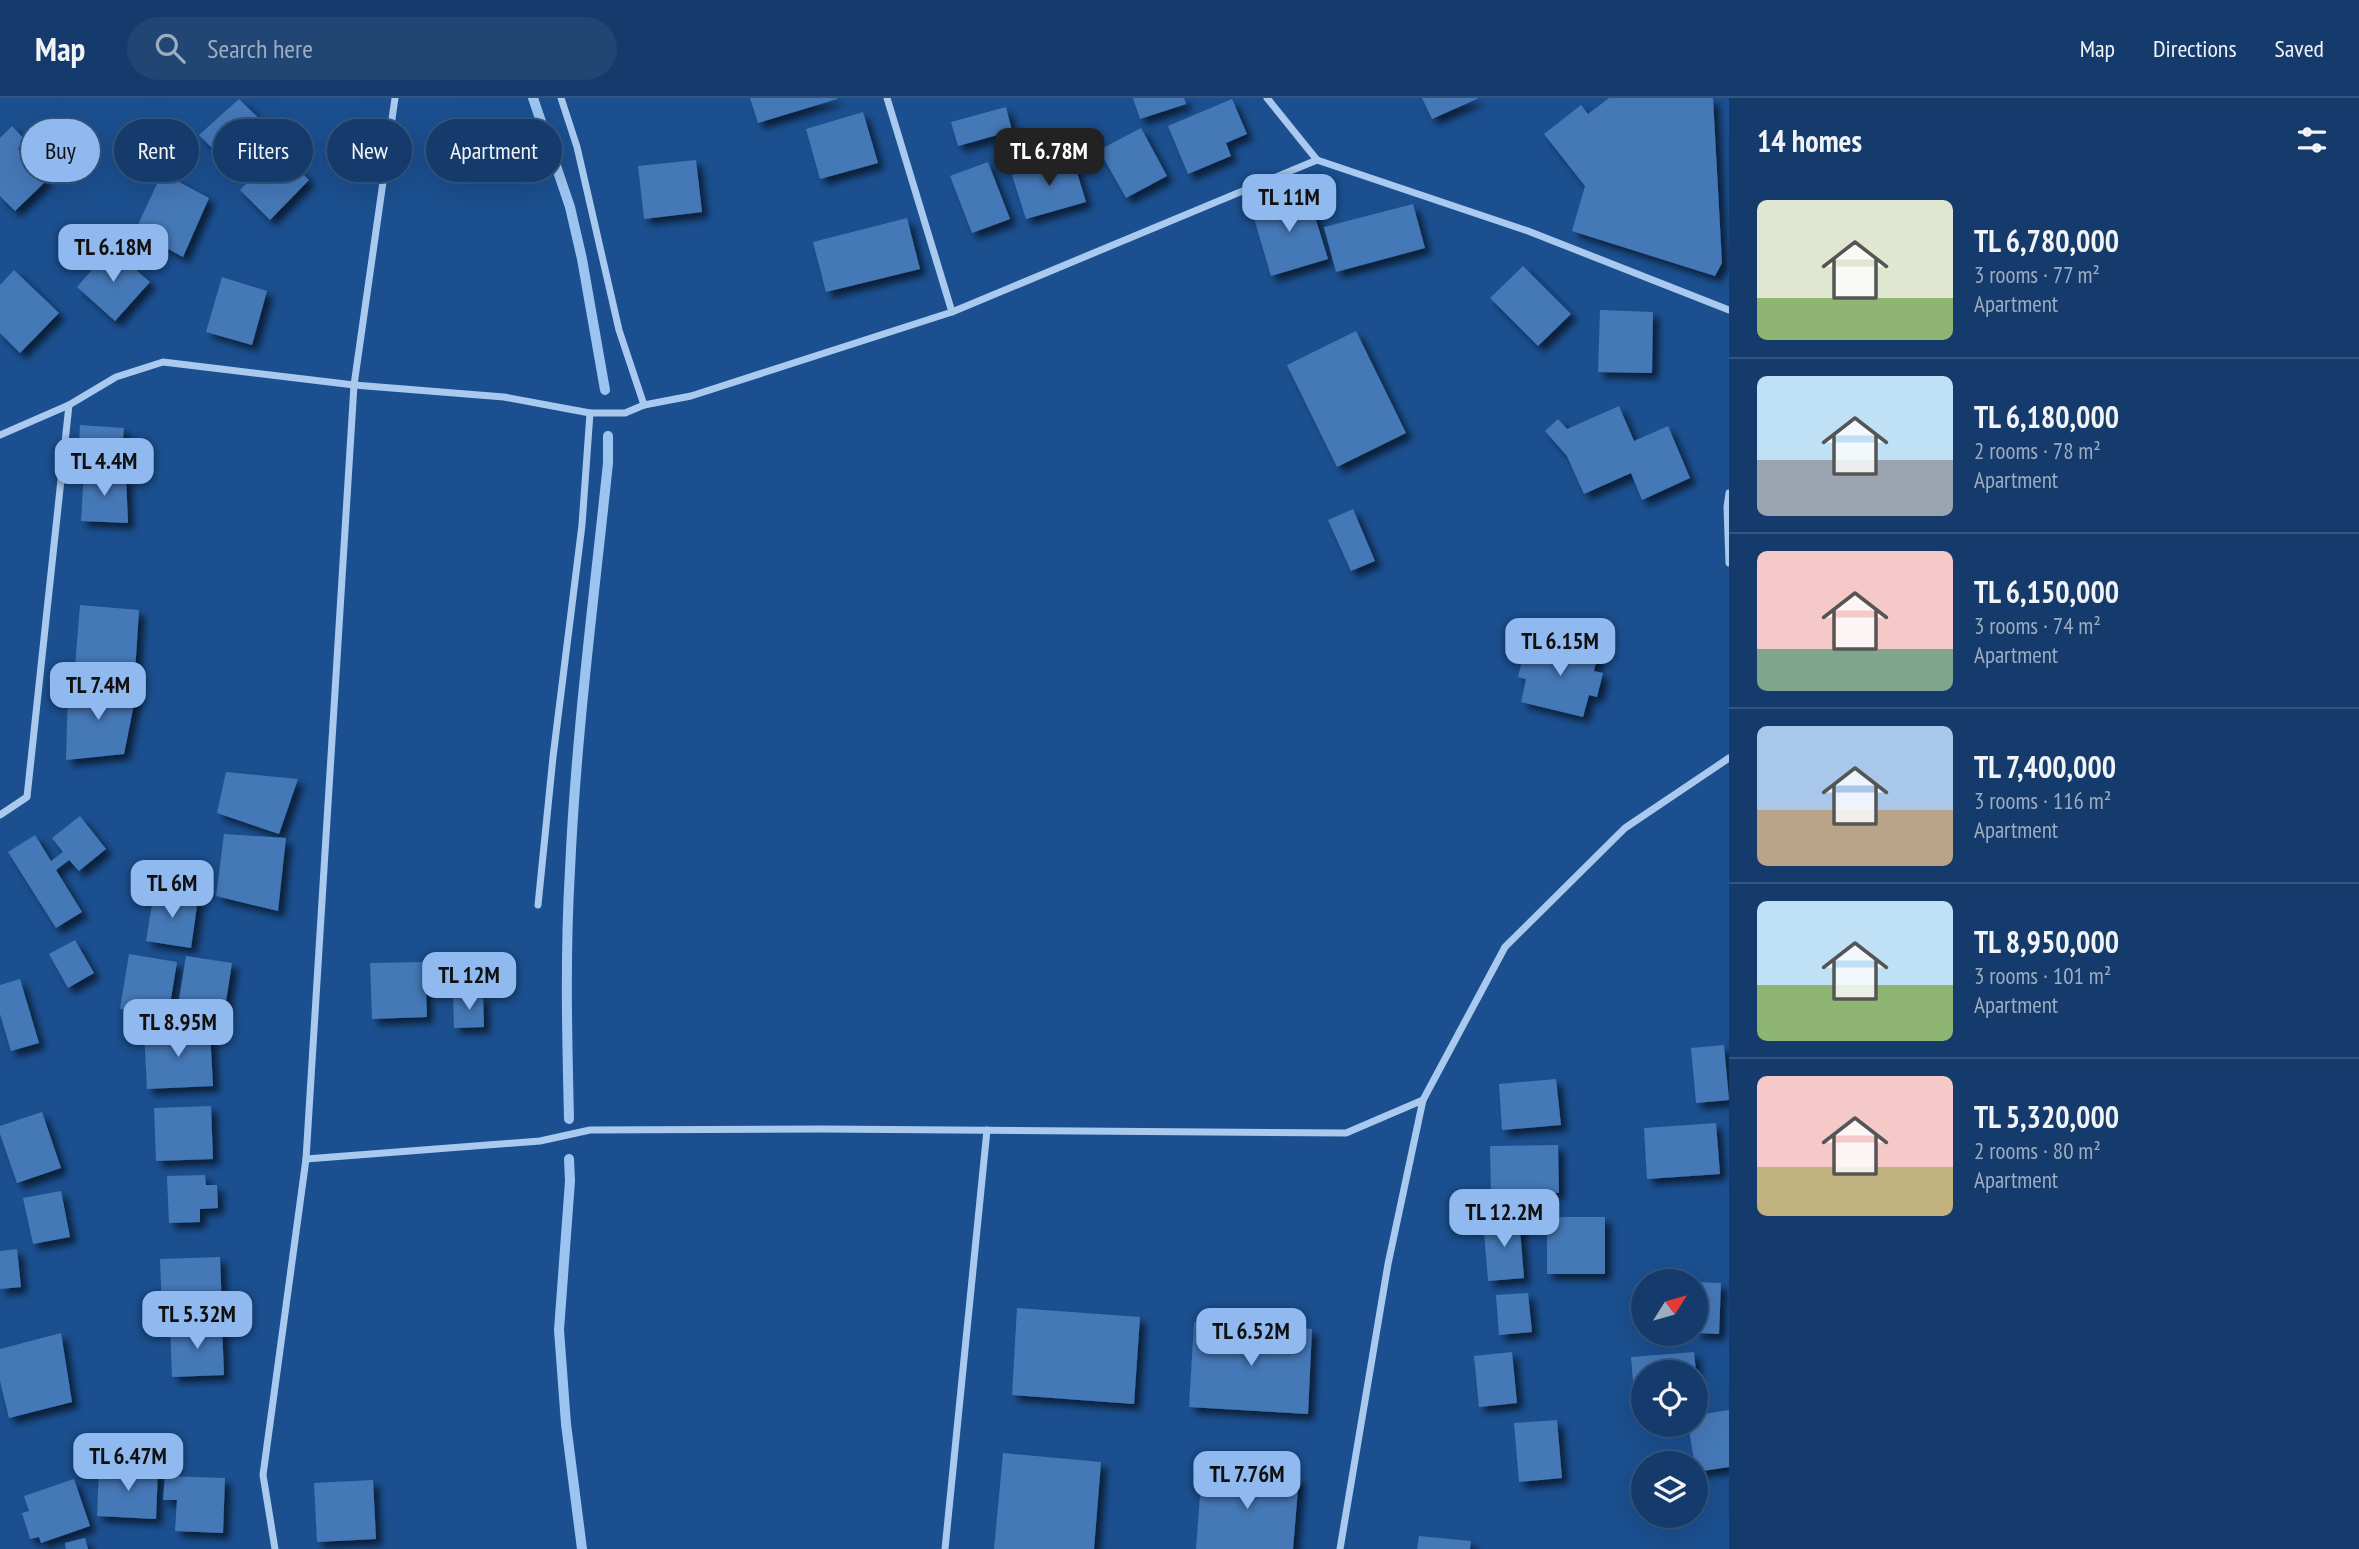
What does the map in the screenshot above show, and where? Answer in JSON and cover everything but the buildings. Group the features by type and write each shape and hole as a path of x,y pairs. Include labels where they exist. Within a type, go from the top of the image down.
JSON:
{"street":[{"path":"275,1549 263,1475 306,1159 354,385 395,98"},
{"path":"561,98 577,147 619,330 644,405"},
{"path":"887,98 951,312"},
{"path":"1267,98 1317,160 1528,230 1729,310"},
{"path":"0,435 69,405 116,377 163,362 354,385 505,397 590,413 625,413 644,405 691,396 951,312 1317,160"},
{"path":"0,815 27,797 69,405"},
{"path":"538,905 553,757 582,525 590,413"},
{"path":"1729,493 1729,563"},
{"path":"1340,1549 1388,1264 1423,1100 1505,947 1625,828 1729,758"},
{"path":"306,1159 540,1141 590,1130 1346,1133 1423,1100"},
{"path":"945,1549 987,1130"}],"waterway":[{"path":"533,98 570,207 605,390"},
{"path":"569,1119 568,901 576,768 608,463 608,436"},
{"path":"569,1159 570,1181 559,1330 566,1424 582,1549"}]}
